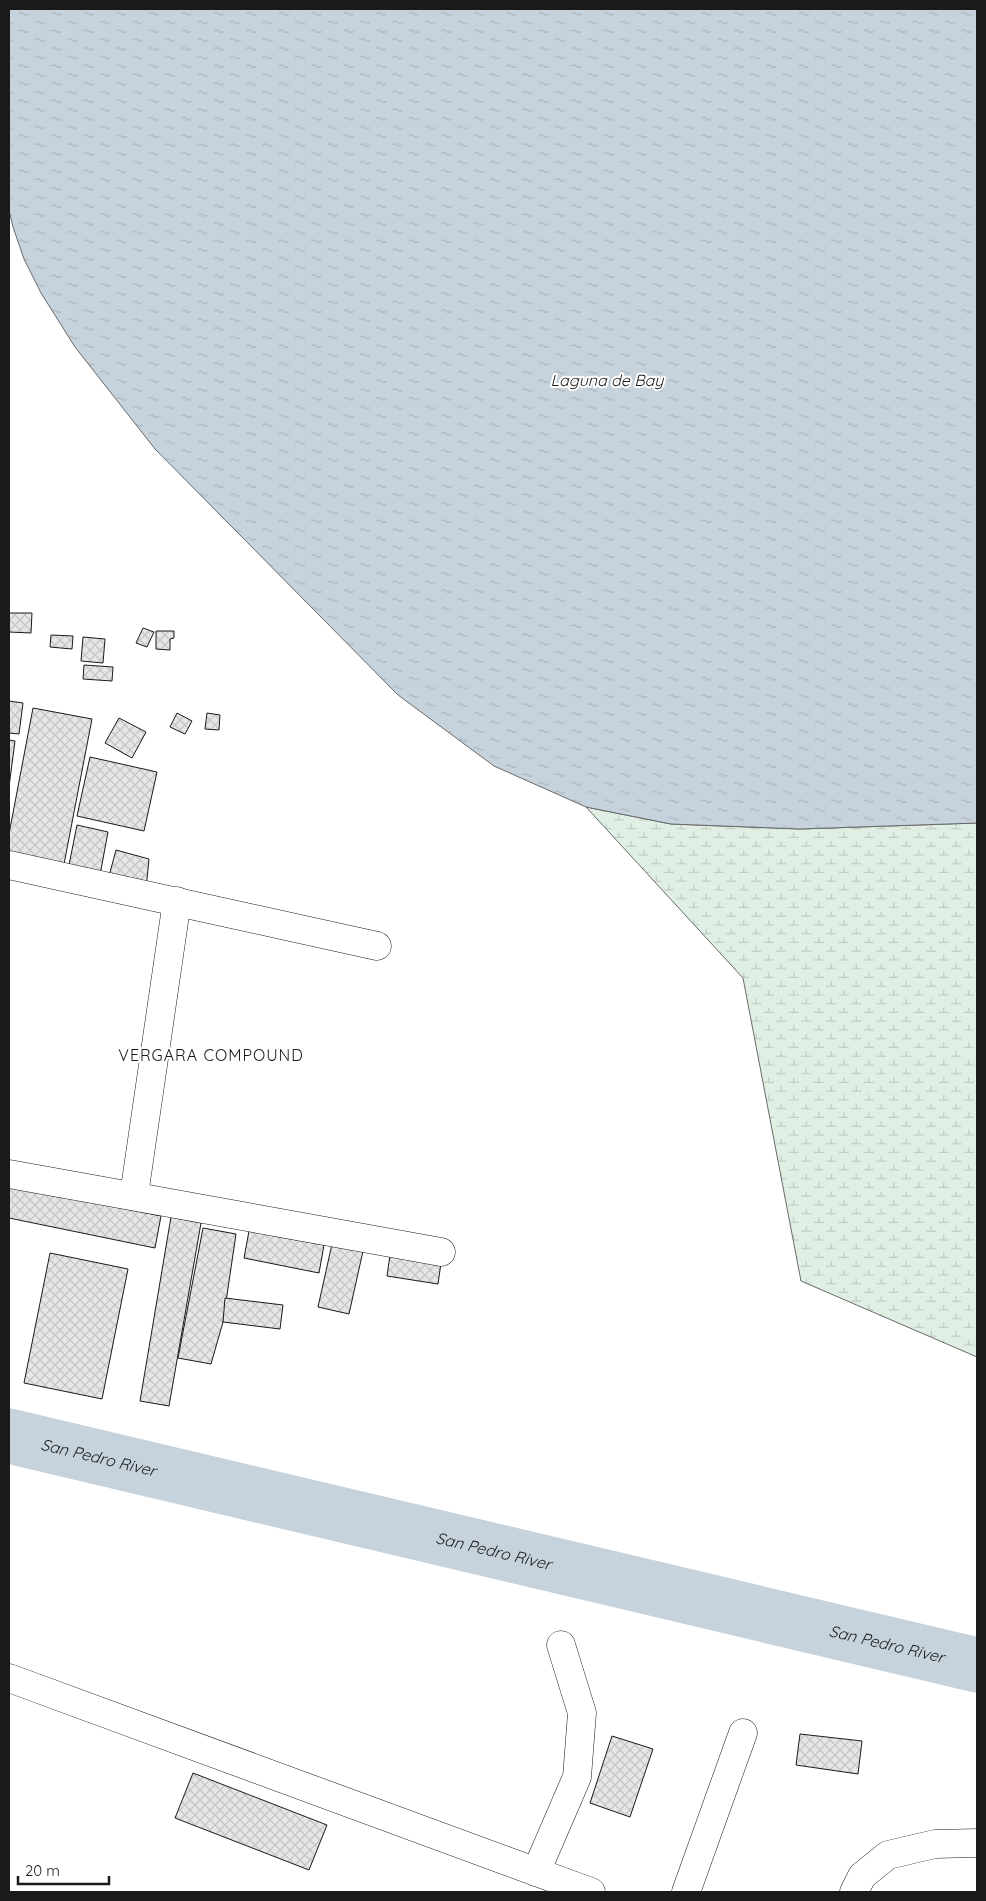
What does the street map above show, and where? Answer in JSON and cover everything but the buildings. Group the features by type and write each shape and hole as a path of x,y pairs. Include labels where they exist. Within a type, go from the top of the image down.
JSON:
{"street":[{"path":"9,865 377,946"},
{"path":"134,1195 177,901"},
{"path":"9,1174 134,1195 441,1252"},
{"path":"536,1872 577,1777 582,1712 561,1645"},
{"path":"9,1678 592,1892"},
{"path":"686,1892 743,1734"},
{"path":"854,1892 862,1876 888,1855 935,1844 977,1843"}],"green space":[{"path":"586,807 671,824 800,829 977,823 977,1357 801,1281 743,978"}],"water":[{"name":"Laguna de Bay","path":"9,9 977,9 977,823 800,829 671,824 586,807 494,766 398,695 155,449 75,347 41,293 24,259 9,210"}],"waterway":[{"name":"San Pedro River","path":"9,1436 977,1665"}],"district":[{"name":"VERGARA COMPOUND","path":"211,1055"}]}
